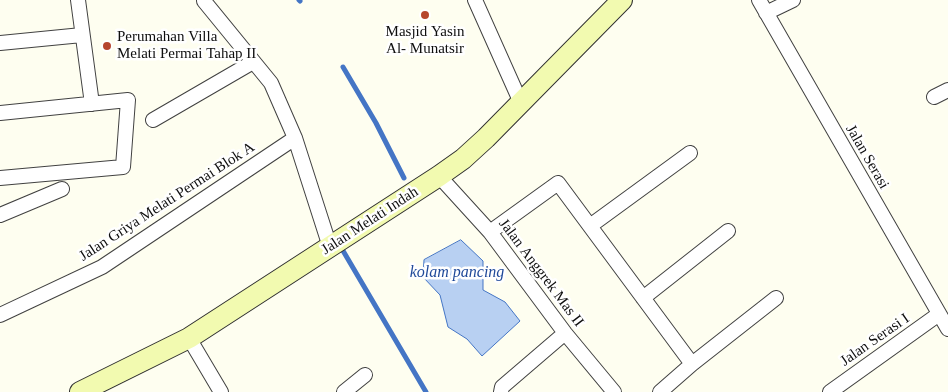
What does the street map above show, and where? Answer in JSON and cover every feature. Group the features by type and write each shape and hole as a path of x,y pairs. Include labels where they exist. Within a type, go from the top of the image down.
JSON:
{"main road":[{"name":"Jalan Melati Indah","path":"80,392 189,338 463,159 622,0"}],"street":[{"path":"78,0 92,104"},
{"path":"475,0 521,103"},
{"name":"Jalan Serasi","path":"759,0 948,330"},
{"path":"766,13 792,0"},
{"path":"204,1 271,83 295,138 330,247"},
{"path":"0,43 82,35"},
{"path":"153,120 253,62"},
{"path":"934,97 948,90"},
{"path":"0,113 128,100 123,167 0,178"},
{"name":"Jalan Griya Melati Permai Blok A","path":"0,315 102,267 295,138"},
{"path":"590,226 690,153"},
{"name":"Jalan Anggrek Mas II","path":"439,176 490,232 565,333 614,392"},
{"path":"490,232 558,182 692,364"},
{"path":"0,215 62,189"},
{"path":"643,298 728,231"},
{"path":"660,392 692,364 776,298"},
{"name":"Jalan Serasi I","path":"830,392 939,314"},
{"path":"501,392 502,387 565,333"},
{"path":"189,338 221,392"},
{"path":"344,392 365,375"}],"water":[{"name":"kolam pancing","path":"461,240 483,261 483,290 505,302 520,321 482,356 467,339 448,327 440,295 423,277 424,260"}],"waterway":[{"path":"343,67 376,123 404,178"},
{"path":"342,249 426,392"}],"place":[{"name":"Masjid Yasin Al- Munatsir","path":"425,15"},
{"name":"Perumahan Villa Melati Permai Tahap II","path":"107,46"}]}
